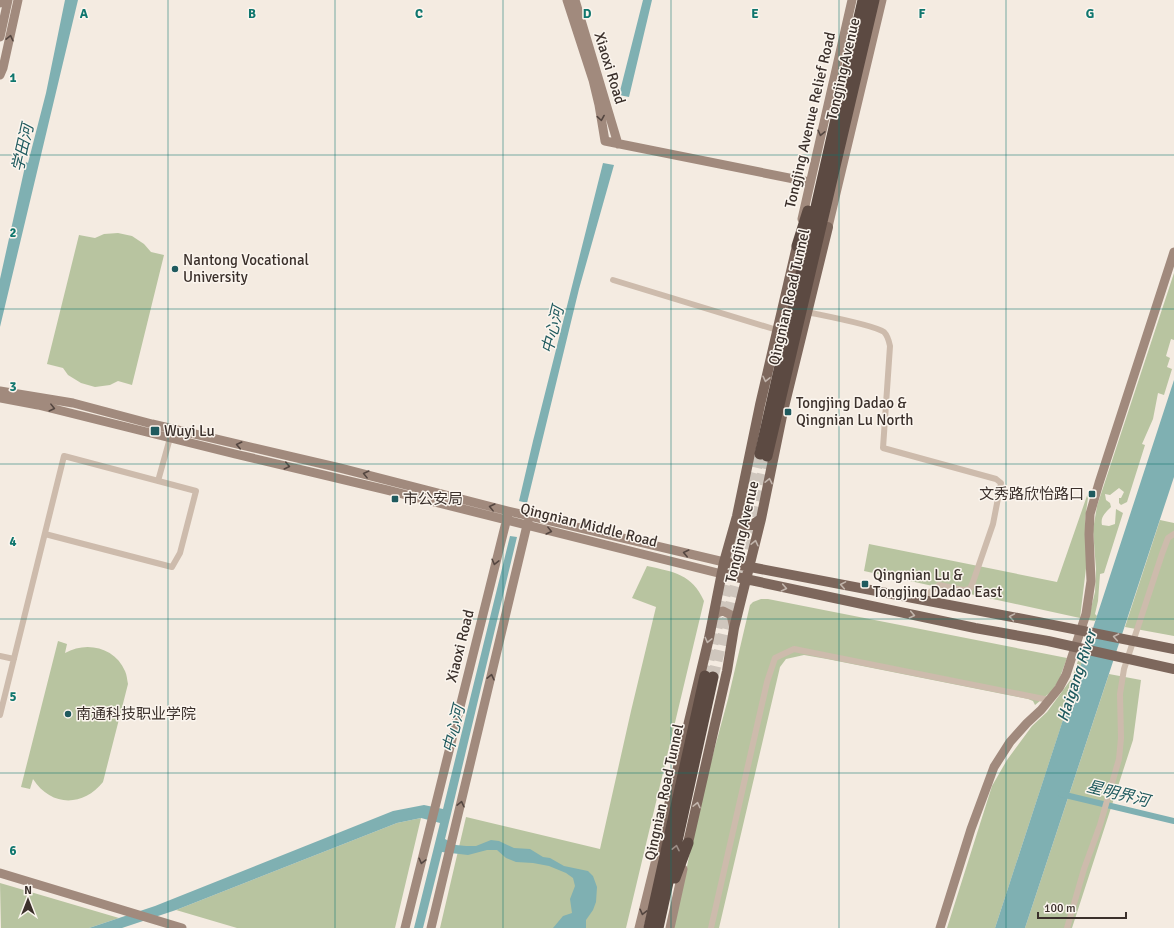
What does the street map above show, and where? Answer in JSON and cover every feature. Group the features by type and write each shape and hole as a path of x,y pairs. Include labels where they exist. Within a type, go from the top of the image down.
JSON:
{"highway":[{"name":"Tongjing Avenue","path":"835,144 863,0"},
{"name":"Tongjing Avenue","path":"835,144 874,0"},
{"path":"828,227 835,144"},
{"path":"797,246 835,144"},
{"name":"Qingnian Road Tunnel","path":"763,455 835,144"},
{"name":"Qingnian Road Tunnel","path":"657,915 709,676"},
{"path":"649,928 657,915 688,843"},
{"path":"658,928 659,847"}],"main road":[{"name":"Tongjing Avenue","path":"688,843 728,671 734,628 761,519 783,411 828,227"},
{"name":"Tongjing Avenue","path":"659,847 713,618 724,562 737,516 777,330 797,246"},
{"path":"737,516 738,522 744,524 752,525 761,519"},
{"name":"Qingnian Middle Road","path":"724,562 1171,648"},
{"name":"Qingnian Middle Road","path":"722,574 975,628 1048,641 1170,668"}],"street":[{"path":"0,37 8,0"},
{"path":"0,75 3,68 18,0"},
{"name":"Xiaoxi Road","path":"567,0 593,80 605,141 618,144 575,0"},
{"name":"Tongjing Avenue Relief Road","path":"797,246 809,182 852,0"},
{"path":"828,227 882,0"},
{"path":"618,144 809,182"},
{"path":"940,928 971,829 994,767 1010,742 1041,710 1059,688 1066,675 1086,614 1091,581 1089,534 1090,514 1174,252"},
{"path":"613,280 777,330"},
{"path":"807,312 872,327 883,331 888,336 890,346 884,448 996,479 1001,483 993,524 974,582 970,589 963,590 939,585 920,600"},
{"name":"Qingnian Middle Road","path":"0,391 73,403 152,424 340,468 507,515 527,525 722,574"},
{"name":"Qingnian Middle Road","path":"0,398 38,405 387,490 507,515 530,516 724,562"},
{"path":"158,481 170,438"},
{"path":"0,715 64,456 196,491 180,553 172,567 45,534"},
{"name":"Xiaoxi Road","path":"405,928 507,515"},
{"path":"431,928 530,516"},
{"path":"1067,928 1084,868 1100,825 1119,758 1121,738 1120,694 1124,669 1162,554 1168,538 1174,534"},
{"path":"713,618 717,613 726,612 731,615 734,628"},
{"path":"712,928 767,682 775,658 794,649 1049,700"},
{"path":"0,656 14,659"},
{"path":"670,928 688,843"},
{"path":"638,928 659,847"},
{"path":"0,873 182,928"}],"green space":[{"path":"118,233 132,236 144,244 151,252 164,255 132,385 118,381 110,385 95,387 81,383 68,375 63,368 47,364 79,235 95,238 104,234"},
{"path":"1174,273 1174,340 1171,339 1166,356 1170,358 1167,367 1172,369 1164,395 1158,393 1153,419 1142,444 1145,445 1127,502 1121,505 1119,503 1119,498 1121,498 1124,492 1119,488 1110,495 1105,494 1106,500 1110,503 1111,507 1103,517 1102,525 1109,526 1115,524 1116,509 1123,513 1104,573 1100,574 1098,601 1095,614 1097,616 1095,621 1088,620 1095,592 1096,569 1093,530 1097,506"},
{"path":"1089,490 1085,520 1087,560 1080,618 864,571 869,544 1057,582"},
{"path":"1160,520 1174,523 1174,636 1125,627"},
{"path":"647,566 666,570 688,580 694,585 704,601 626,928 440,928 466,817 600,849 656,607 632,598"},
{"path":"761,599 768,599 1067,658 1059,680 1052,691 1035,705 1033,701 1028,699 827,659 804,655 786,659 780,667 719,928 674,928 702,795 728,699 750,605"},
{"path":"58,641 67,644 65,653 73,649 91,647 99,648 114,656 126,673 128,684 103,782 86,796 67,800 58,799 49,795 40,788 33,779 30,789 21,787"},
{"path":"1079,658 1083,659 995,928 947,928 992,786 1007,760 1032,726 1047,712 1072,678"},
{"path":"1109,674 1141,680 1133,740 1072,928 1025,928"},
{"path":"421,818 395,928 237,928 176,910 397,823"},
{"path":"0,883 119,918 89,928 1,928"}],"water":[{"path":"65,0 78,0 0,327 0,279 26,162 28,163 46,93"},
{"path":"643,0 652,0 629,97 619,95"},
{"path":"603,163 614,165 579,289 527,503 519,501"},
{"path":"1174,380 1174,477 1025,928 995,928"},
{"path":"510,536 517,537 445,839 456,845 466,846 476,846 491,840 499,841 514,848 530,849 543,857 550,858 564,866 588,871 593,876 597,887 596,902 593,910 586,920 586,928 553,928 563,916 572,913 570,899 575,886 573,878 566,873 549,866 516,862 506,858 497,850 487,850 468,855 442,852 423,928 414,928 440,823 421,818 397,823 176,910 122,928 89,928 155,906 393,811 424,805 443,809"}],"waterway":[{"name":"星明界河","path":"1061,794 1174,821"}],"tunnel":[{"path":"705,676 760,454"},
{"path":"713,677 767,456"}],"place":[{"name":"Nantong Vocational University","path":"175,269"},
{"name":"Tongjing Dadao & Qingnian Lu North","path":"788,412"},
{"name":"Wuyi Lu","path":"155,431"},
{"name":"文秀路欣怡路口","path":"1092,494"},
{"name":"市公安局","path":"395,499"},
{"name":"Qingnian Lu & Tongjing Dadao East","path":"865,584"},
{"name":"南通科技职业学院","path":"68,714"}],"water label":[{"name":"学田河","path":"23,148"},
{"name":"中心河","path":"553,330"},
{"name":"Haigang River","path":"1077,676"},
{"name":"中心河","path":"454,729"}]}
